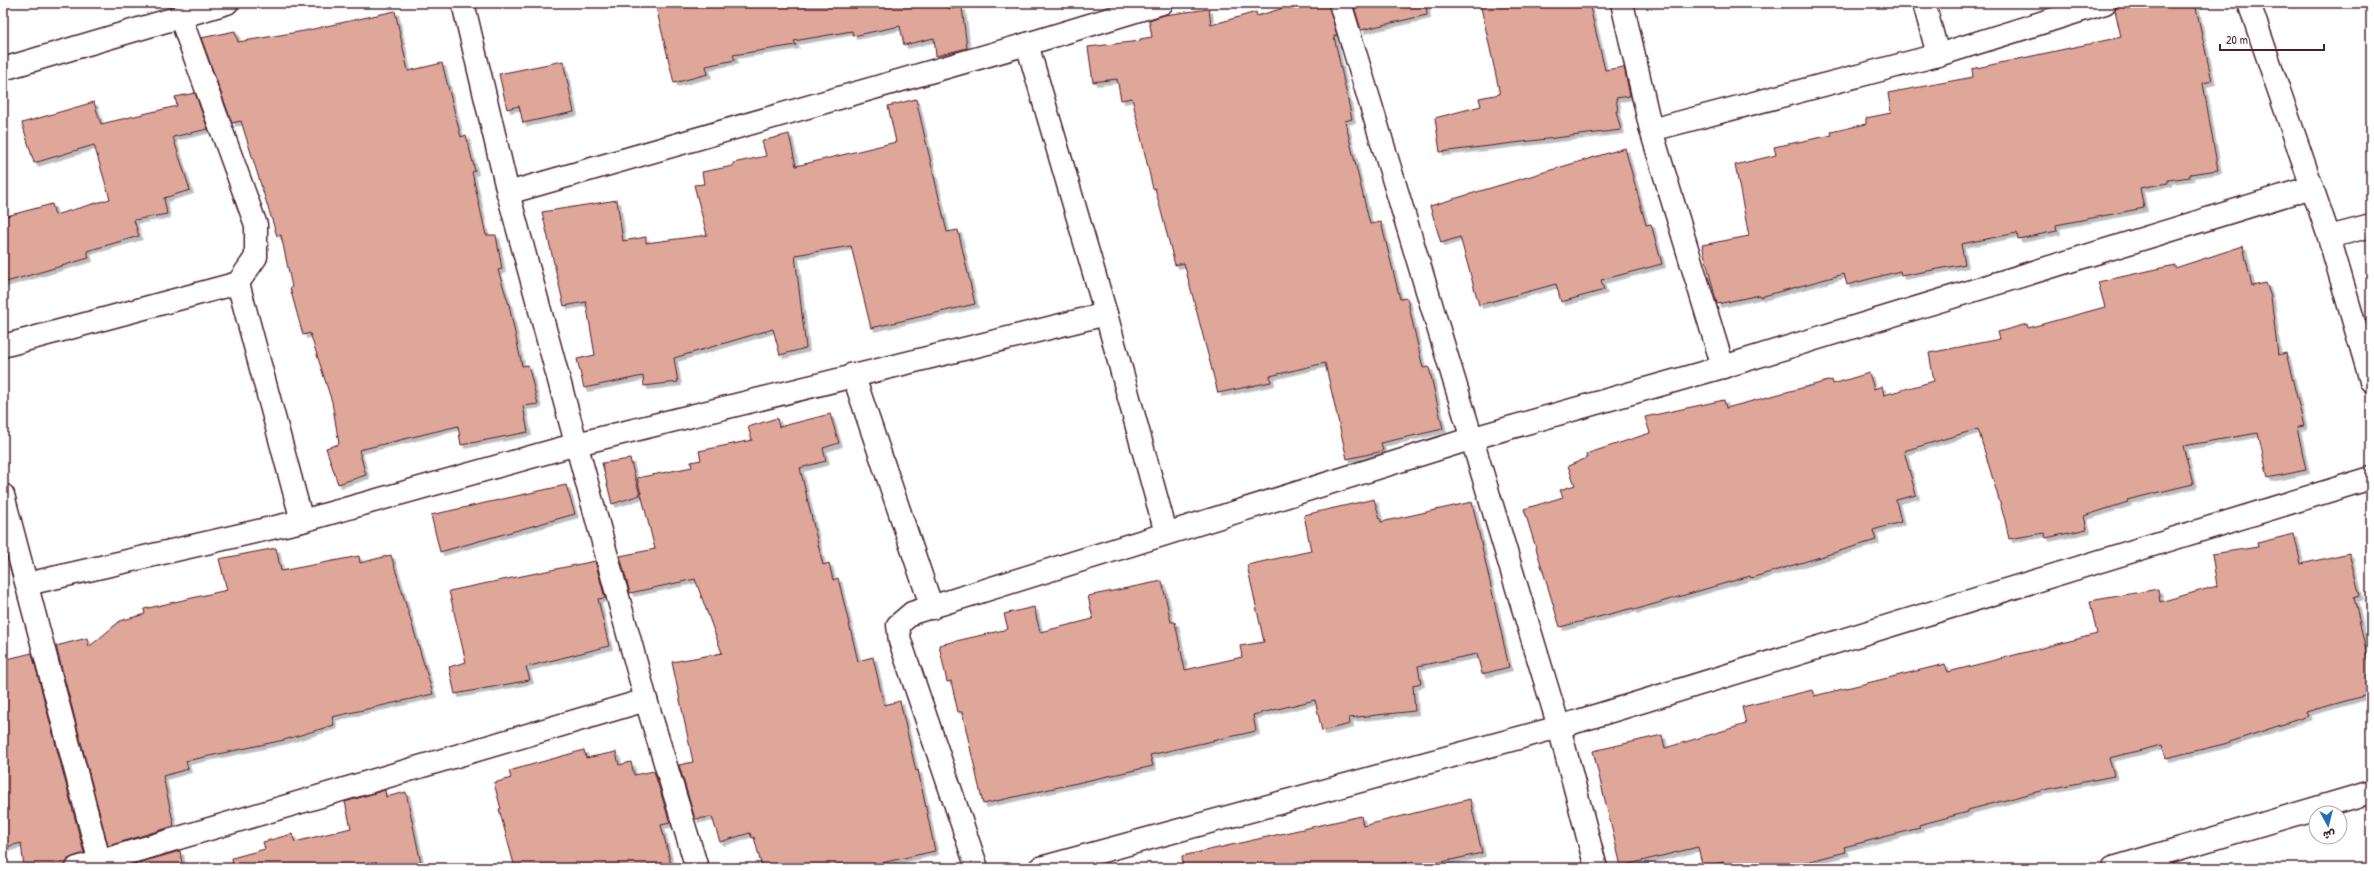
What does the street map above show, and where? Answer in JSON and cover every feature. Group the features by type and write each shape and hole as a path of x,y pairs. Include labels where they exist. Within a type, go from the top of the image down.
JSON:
{"street":[{"path":"3,69 227,3"},
{"path":"463,3 508,193 646,700 697,868"},
{"path":"508,193 1027,44 1162,3"},
{"path":"1340,3 1470,439 1559,727 1596,868"},
{"path":"1622,3 1651,130 1723,367"},
{"path":"1924,3 1938,55"},
{"path":"1651,130 1938,55 2105,3"},
{"path":"2249,3 2329,237 2371,381"},
{"path":"3,346 238,283 256,257 256,225 180,16"},
{"path":"1027,44 1106,314 1166,533"},
{"path":"977,868 900,641 898,625 912,613 1470,439 1723,367 2312,187"},
{"path":"2329,237 2371,226"},
{"path":"238,283 302,521"},
{"path":"27,584 302,521 577,444 854,374 1106,314"},
{"path":"854,374 932,608"},
{"path":"1040,868 1559,727 2371,478"},
{"path":"3,495 100,863"},
{"path":"77,868 100,863 646,700"},
{"path":"2113,868 2371,792"}],"building":[{"path":"655,3 948,3 949,9 962,7 967,48 936,56 934,38 904,45 900,26 853,36 852,31 794,41 796,45 733,55 735,60 706,66 708,74 674,83"},
{"path":"1300,3 1328,3 1337,35 1334,36 1352,119 1345,121 1370,224 1381,222 1400,299 1407,298 1423,368 1429,367 1443,429 1381,443 1383,451 1347,459 1325,363 1270,376 1271,382 1218,393 1184,263 1175,265 1155,188 1153,189 1132,98 1121,100 1117,79 1093,82 1088,47 1140,41 1140,39 1152,37 1149,20 1164,15 1209,9 1211,25 1256,12 1257,16"},
{"path":"1353,3 1426,3 1427,15 1361,30"},
{"path":"1480,3 1589,3 1605,70 1624,67 1630,96 1616,98 1618,111 1616,111 1621,130 1440,152 1435,118 1481,106 1479,98 1500,94"},
{"path":"2135,3 2195,3 2212,81 2203,83 2218,170 2190,174 2190,177 2168,180 2168,183 2140,188 2144,208 2056,225 2057,231 2018,239 2017,233 1961,244 1965,264 1901,276 1900,271 1847,285 1844,274 1760,297 1760,295 1717,304 1702,245 1749,236 1735,165 1776,155 1774,147 1832,135 1831,132 1866,124 1866,118 1891,113 1888,93 1973,77 1972,69 2121,37 2115,10 2117,7"},
{"path":"395,11 408,71 442,63 461,137 466,135 475,171 472,172 486,235 496,235 502,269 498,270 509,305 522,366 528,365 538,404 523,406 528,432 461,445 458,426 359,450 366,475 338,484 326,448 339,444 332,402 310,333 303,335 290,288 292,287 281,235 277,236 241,121 232,123 201,38 235,31 238,42 304,31"},
{"path":"563,61 574,112 523,123 519,106 507,109 499,74"},
{"path":"195,93 208,129 173,137 190,190 164,198 167,214 134,220 139,236 87,251 89,258 3,283 3,217 52,204 55,215 110,199 94,145 34,163 22,123 94,102 101,124 177,106 175,97"},
{"path":"916,99 947,232 958,230 975,304 871,328 851,246 795,255 806,348 780,355 773,329 674,358 678,382 644,386 643,376 584,388 577,359 595,355 586,302 564,306 542,212 617,200 623,241 646,237 646,243 707,235 694,185 704,184 702,172 733,166 733,163 766,156 762,141 789,134 796,166 896,142 888,106"},
{"path":"1625,148 1646,225 1651,224 1662,264 1601,280 1604,290 1561,302 1556,284 1479,305 1460,237 1441,243 1430,206"},
{"path":"2243,246 2252,286 2266,283 2271,297 2278,355 2286,353 2304,426 2297,427 2306,470 2268,478 2258,433 2183,446 2193,484 2127,500 2128,502 2084,516 2087,529 2046,538 2044,533 2009,539 2005,520 1978,429 1904,451 1916,495 1896,500 1901,522 1873,530 1876,540 1751,578 1750,576 1634,610 1633,608 1560,627 1524,509 1563,497 1560,490 1575,485 1568,466 1587,458 1586,454 1650,433 1645,417 1724,400 1726,408 1832,380 1833,384 1869,373 1874,389 1882,386 1884,395 1934,381 1929,353 2000,339 1998,332 2027,324 2028,328 2105,307 2098,282 2175,265 2175,268"},
{"path":"830,414 839,443 823,448 826,461 800,468 823,565 829,563 833,580 838,578 858,661 873,657 884,705 900,701 916,771 918,770 935,851 859,868 762,868 754,837 752,838 750,833 720,842 712,817 695,819 679,765 693,762 672,662 722,653 695,579 630,593 620,556 655,549 637,478 692,467 691,462 701,460 699,451 752,440 748,427 777,418 779,427"},
{"path":"630,459 640,495 612,504 602,463"},
{"path":"566,485 575,514 440,552 431,515"},
{"path":"1374,499 1381,522 1472,502 1509,667 1482,674 1477,654 1418,666 1421,683 1413,685 1415,711 1349,718 1350,724 1322,731 1315,700 1253,715 1256,731 1150,755 1153,766 983,804 962,712 958,712 951,681 947,682 939,645 1008,629 1004,614 1034,607 1040,632 1093,619 1088,596 1162,581 1171,622 1175,622 1185,670 1242,657 1240,646 1264,642 1247,565 1311,551 1304,515"},
{"path":"2294,534 2301,564 2349,553 2360,596 2354,598 2371,672 2371,694 2306,712 2308,716 2224,744 2166,758 2162,745 2109,758 2114,776 2048,789 1968,810 1968,812 1919,825 1920,828 1844,847 1846,852 1782,868 1725,868 1723,862 1703,868 1698,847 1621,866 1593,751 1662,735 1665,748 1746,724 1742,707 1812,690 1814,696 1945,664 1948,672 2097,634 2090,601 2158,589 2160,602 2217,586 2212,554 2258,547 2257,543"},
{"path":"276,548 281,571 359,556 360,563 391,555 433,694 332,717 334,725 284,740 186,761 188,769 163,776 174,826 108,846 56,646 87,638 89,647 120,621 145,614 144,609 227,590 219,559"},
{"path":"595,561 605,598 598,599 609,646 526,667 530,680 455,694 449,667 466,662 449,591"},
{"path":"32,653 84,853 68,859 65,868 24,868 21,843 3,848 3,660"},
{"path":"584,750 586,758 616,752 619,765 631,762 634,775 654,771 670,823 661,825 672,868 515,868 499,809 501,809 494,783 511,778 509,771"},
{"path":"385,790 386,797 406,792 422,868 233,868 232,858 265,849 263,842 292,834 295,842 351,828 345,802"},
{"path":"1470,799 1482,853 1416,868 1413,861 1380,868 1183,868 1182,856 1361,816 1363,826"},
{"path":"180,851 183,868 121,868"}]}
